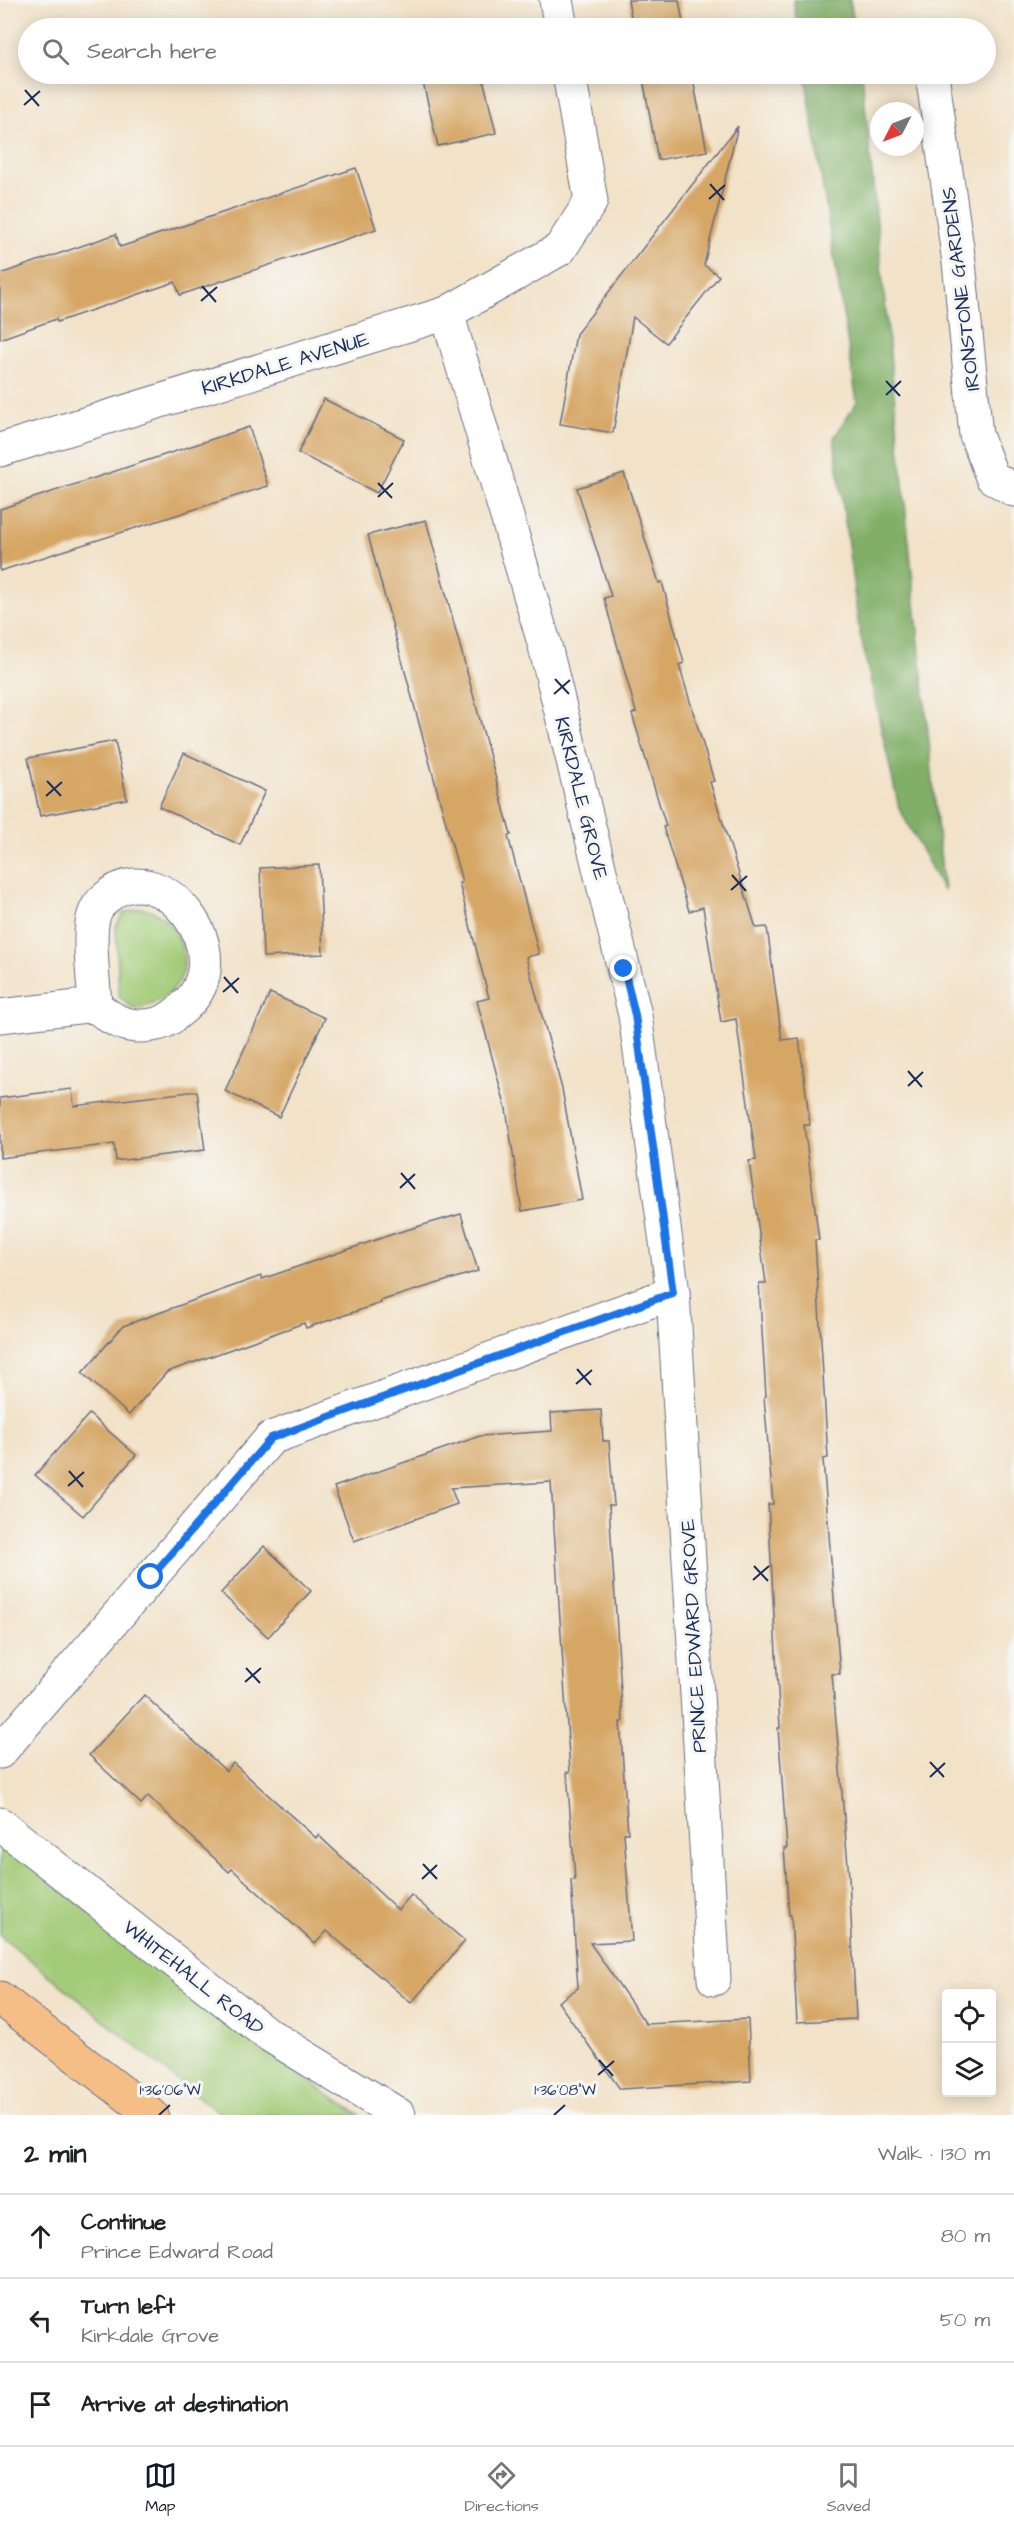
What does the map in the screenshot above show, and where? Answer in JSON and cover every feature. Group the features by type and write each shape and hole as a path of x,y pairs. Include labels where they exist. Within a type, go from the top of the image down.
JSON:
{"main road":[{"path":"0,1998 152,2115"}],"street":[{"path":"556,0 559,18"},
{"name":"KIRKDALE AVENUE","path":"0,450 447,313 560,249 591,201 571,84"},
{"name":"IRONSTONE GARDENS","path":"933,84 960,262 976,435 992,477 1014,490"},
{"name":"KIRKDALE GROVE","path":"447,313 545,646 635,1015 673,1293"},
{"path":"0,1016 95,1005"},
{"path":"0,1752 271,1438 673,1293"},
{"name":"PRINCE EDWARD GROVE","path":"673,1293 714,1979"},
{"name":"WHITEHALL ROAD","path":"0,1824 266,2033 399,2115"}],"green space":[{"path":"793,0 850,0 853,18 796,18"},
{"path":"807,84 863,84 944,892 899,808 859,629 834,438 857,402"},
{"path":"141,908 158,914 172,928 181,945 184,963 179,981 167,995 151,1005 133,1009 119,996 116,926 124,913"},
{"path":"0,1838 131,1947 220,2017 312,2084 360,2115 223,2115 188,2089 0,1935"}],"building":[{"path":"628,0 679,0 682,18 631,18"},
{"path":"423,84 484,84 496,133 438,146"},
{"path":"644,84 694,84 707,151 658,160"},
{"path":"738,126 704,265 719,276 666,343 633,317 613,433 560,424 576,334"},
{"path":"356,168 376,229 180,295 175,282 0,339 0,274 116,234 120,247"},
{"path":"324,399 404,439 377,493 298,453"},
{"path":"249,427 268,486 0,571 0,509"},
{"path":"624,473 659,583 662,582 684,663 679,665 714,781 710,782 756,928 767,927 782,1040 799,1038 810,1125 804,1125 819,1240 815,1240 828,1458 823,1459 840,1674 832,1674 849,1877 856,2019 797,2022 791,1915 789,1915 784,1848 787,1848 778,1728 780,1728 768,1504 773,1504 764,1397 766,1396 759,1283 766,1283 749,1161 756,1160 736,1019 721,1022 703,907 689,911 663,827 666,826 632,714 636,712 604,598 611,596 577,488"},
{"path":"426,520 511,835 508,836 539,954 526,957 562,1089 582,1200 522,1211 506,1109 477,1001 489,998 459,883 462,882 368,535"},
{"path":"115,741 127,799 40,816 28,758"},
{"path":"184,753 265,791 240,845 159,807"},
{"path":"319,865 323,954 263,957 260,868"},
{"path":"270,993 325,1018 279,1117 225,1091"},
{"path":"72,1089 74,1106 197,1091 205,1150 116,1161 114,1144 0,1158 0,1098"},
{"path":"461,1214 478,1271 380,1301 381,1303 306,1328 304,1323 167,1372 129,1415 82,1373 123,1326 261,1276 262,1279 396,1233"},
{"path":"601,1410 603,1441 609,1441 614,1505 609,1505 623,1722 620,1722 628,1833 624,1833 632,1941 590,1943 646,2024 748,2019 751,2081 620,2089 558,2002 578,1988 571,1880 575,1880 567,1772 570,1772 551,1482 451,1488 457,1504 354,1541 334,1487 480,1436 552,1431 551,1413"},
{"path":"89,1414 136,1455 83,1516 35,1475"},
{"path":"264,1546 311,1591 268,1637 221,1593"},
{"path":"144,1695 226,1771 233,1763 316,1838 318,1835 398,1910 411,1895 465,1941 411,2003 327,1931 315,1944 232,1869 229,1872 148,1796 141,1804 89,1755"}],"route":[{"path":"151,1577 271,1438 673,1293 635,1015 624,969"}]}
